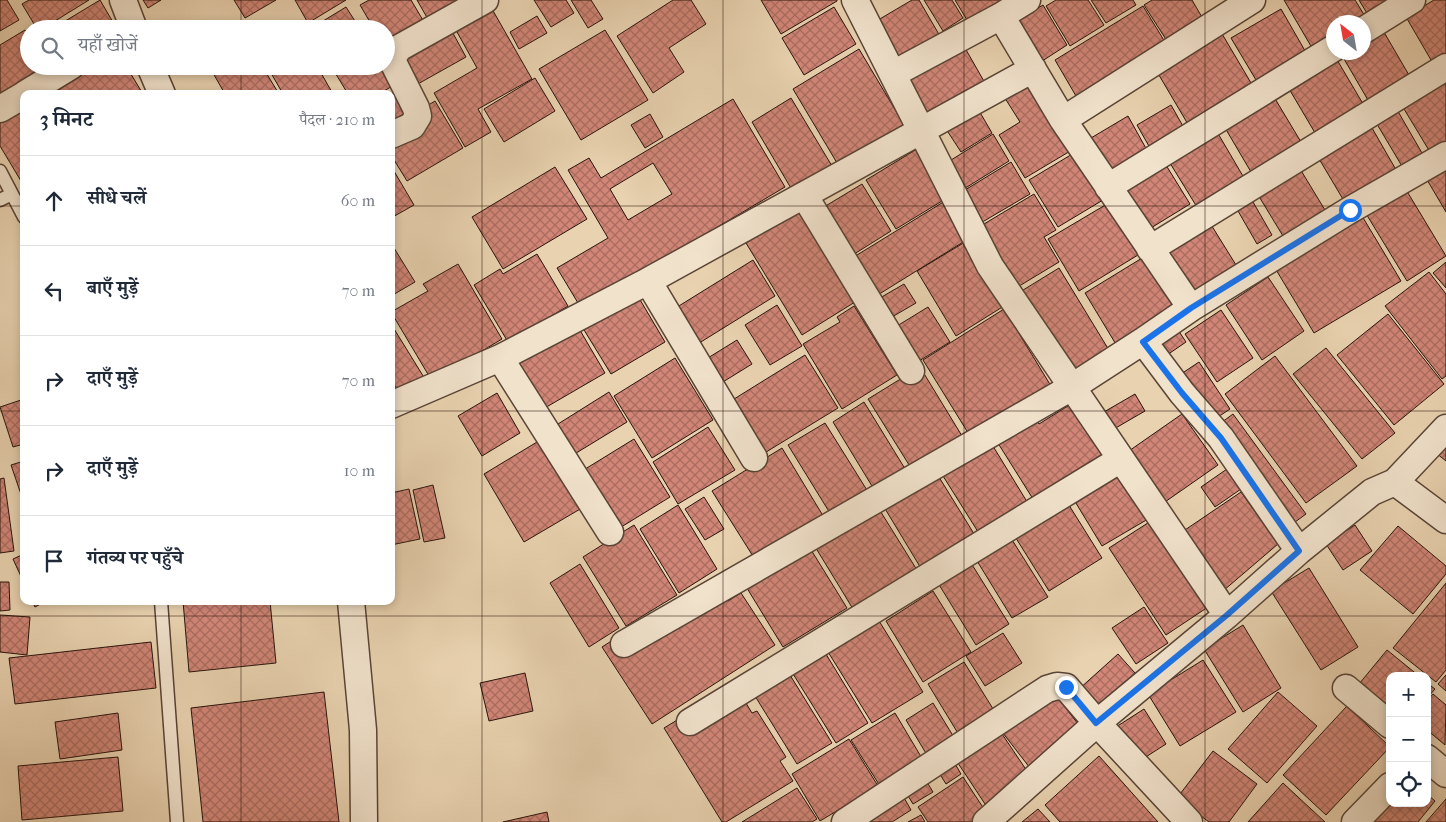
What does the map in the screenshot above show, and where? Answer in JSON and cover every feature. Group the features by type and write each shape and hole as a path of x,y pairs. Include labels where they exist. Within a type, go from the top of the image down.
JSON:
{"street":[{"path":"123,0 131,20"},
{"path":"395,53 399,48 485,0"},
{"path":"855,0 990,266 1227,615"},
{"path":"893,74 1027,0"},
{"path":"1063,120 1252,0"},
{"path":"1371,26 1412,0"},
{"path":"1001,16 1063,120 1191,308"},
{"path":"1108,187 1326,53"},
{"path":"395,66 416,108 418,116 412,126 395,133"},
{"path":"1150,249 1446,67"},
{"path":"395,403 500,358 648,281 1033,69"},
{"path":"31,90 56,75"},
{"path":"154,75 160,90"},
{"path":"0,109 20,96"},
{"path":"624,644 1072,388 1191,308 1350,210 1446,154"},
{"path":"804,195 911,371"},
{"path":"648,281 754,458"},
{"path":"1143,342 1182,393 1221,438 1299,551"},
{"path":"500,358 610,532"},
{"path":"986,822 1096,723 1227,615 1299,551 1372,492 1395,482 1446,428"},
{"path":"690,722 1121,459"},
{"path":"1395,482 1446,520"},
{"path":"351,605 362,730 364,822"},
{"path":"845,822 1048,689 1057,686 1066,687 1096,723 1189,822"},
{"path":"1346,688 1386,722"},
{"path":"1431,761 1446,774"},
{"path":"1355,822 1386,790"}],"lane":[{"path":"0,170 20,209"},
{"path":"0,200 12,194"},
{"path":"161,605 177,822"}],"building":[{"path":"0,0 7,0 19,20 0,31"},
{"path":"29,0 89,0 57,20 32,20 22,4"},
{"path":"100,0 112,20 67,20"},
{"path":"143,0 161,0 148,8"},
{"path":"234,0 276,0 245,18"},
{"path":"295,0 346,0 313,20 306,20"},
{"path":"369,0 411,0 427,27 395,44 395,20 369,20 360,5"},
{"path":"417,0 463,0 429,21"},
{"path":"534,0 566,0 574,13 551,27"},
{"path":"571,0 591,0 603,19 588,28"},
{"path":"673,0 691,0 706,24 669,48 684,72 653,93 617,36"},
{"path":"761,0 837,0 837,1 781,34"},
{"path":"912,0 919,0 944,43 899,69 873,23"},
{"path":"924,0 952,0 963,18 943,31"},
{"path":"955,0 1012,0 970,25"},
{"path":"1056,0 1088,0 1104,25 1070,46 1046,6"},
{"path":"1091,0 1133,0 1136,5 1106,23"},
{"path":"1152,0 1192,0 1203,19 1167,41 1144,5"},
{"path":"1284,0 1355,0 1364,15 1326,15 1326,47 1315,53"},
{"path":"1359,0 1404,0 1371,20 1371,15 1368,15"},
{"path":"1434,0 1446,0 1446,68 1438,72 1406,17"},
{"path":"488,2 532,79 478,109 491,132 465,147 434,93 477,68 452,23"},
{"path":"1043,5 1067,45 1036,65 1012,24"},
{"path":"1143,6 1165,42 1076,96 1055,60"},
{"path":"346,7 354,20 325,20"},
{"path":"834,7 856,44 804,75 782,38"},
{"path":"1281,9 1308,56 1259,85 1231,38"},
{"path":"537,16 547,33 519,49 510,32"},
{"path":"449,26 466,57 416,85 399,54"},
{"path":"1218,27 1254,88 1189,126 1153,65"},
{"path":"1381,27 1413,82 1372,107 1345,60 1371,60 1371,33"},
{"path":"605,30 648,100 581,140 539,69"},
{"path":"20,33 20,75 36,75 0,105 0,45"},
{"path":"961,41 985,83 928,115 904,73"},
{"path":"859,49 906,128 840,168 793,89"},
{"path":"1326,57 1326,60 1337,60 1369,114 1321,143 1285,82"},
{"path":"1446,71 1446,149 1433,157 1398,99"},
{"path":"73,75 131,75 141,90 49,90"},
{"path":"214,75 267,75 277,90 223,90"},
{"path":"272,75 322,75 331,90 281,90"},
{"path":"336,75 388,75 394,85 386,90 346,90"},
{"path":"535,78 555,111 504,142 484,109"},
{"path":"1029,79 1072,150 1025,178 999,135 1020,122 1003,95"},
{"path":"411,83 422,104 395,119 395,92"},
{"path":"1271,92 1301,142 1251,172 1221,121"},
{"path":"791,98 835,171 795,195 752,122"},
{"path":"733,99 785,187 581,308 557,268 608,238 568,170 589,158 601,178","holes":["653,163 672,194 628,220 610,189"]},
{"path":"435,101 463,148 407,181 395,162 395,126"},
{"path":"1392,101 1426,160 1406,173 1371,114"},
{"path":"20,103 20,179 0,146 0,115"},
{"path":"1171,105 1184,128 1150,148 1137,125"},
{"path":"978,109 992,133 961,152 946,129"},
{"path":"650,114 663,137 645,148 631,125"},
{"path":"1128,116 1148,152 1112,173 1091,138"},
{"path":"1368,121 1399,175 1347,206 1315,152"},
{"path":"1213,125 1247,183 1200,212 1165,155"},
{"path":"993,134 1009,161 959,192 943,165"},
{"path":"917,149 947,198 896,229 866,180"},
{"path":"1074,153 1103,200 1058,227 1029,180"},
{"path":"1291,154 1328,215 1286,241 1249,180"},
{"path":"1161,157 1190,204 1146,231 1117,183"},
{"path":"1446,160 1446,212 1423,173"},
{"path":"1011,162 1030,194 979,224 960,193"},
{"path":"555,167 587,219 503,269 472,217"},
{"path":"395,173 414,205 395,216"},
{"path":"862,184 891,231 843,261 814,213"},
{"path":"1405,188 1446,256 1407,281 1365,212"},
{"path":"1034,194 1056,230 1044,237 1059,262 1011,291 974,230"},
{"path":"1249,195 1272,235 1257,244 1234,204"},
{"path":"945,201 968,239 868,301 844,263"},
{"path":"1107,204 1138,255 1079,291 1048,239"},
{"path":"798,211 855,302 802,335 746,243"},
{"path":"1205,215 1241,273 1192,302 1157,245"},
{"path":"1362,216 1401,281 1314,333 1275,268"},
{"path":"965,242 1004,306 956,336 917,271"},
{"path":"395,250 415,282 395,294"},
{"path":"537,254 568,306 508,342 474,285 500,269 503,274"},
{"path":"1147,255 1179,308 1117,346 1085,293"},
{"path":"753,260 775,296 696,345 674,309"},
{"path":"1446,262 1446,288 1433,273"},
{"path":"458,264 502,339 432,381 395,319 395,310 428,291 423,284"},
{"path":"1059,268 1115,360 1071,387 1015,295"},
{"path":"1429,272 1446,294 1446,376 1442,379 1385,306"},
{"path":"1268,277 1304,331 1262,360 1226,305"},
{"path":"904,284 916,303 885,321 873,302"},
{"path":"636,293 665,342 611,374 581,325"},
{"path":"777,305 802,346 770,365 745,325"},
{"path":"854,306 897,375 842,409 803,344 840,322 837,317"},
{"path":"928,307 950,342 906,369 884,334"},
{"path":"1004,309 1051,386 970,436 923,360"},
{"path":"1221,310 1253,358 1217,382 1185,334"},
{"path":"1388,314 1444,384 1394,425 1337,355"},
{"path":"574,320 605,373 543,409 512,356"},
{"path":"395,330 425,379 400,394 395,386"},
{"path":"1178,330 1186,342 1167,355 1158,343"},
{"path":"737,340 752,364 718,385 703,361"},
{"path":"1326,348 1395,433 1362,459 1293,374"},
{"path":"805,355 838,408 758,457 726,404"},
{"path":"1275,356 1357,466 1306,503 1225,394"},
{"path":"675,358 713,420 652,458 614,396"},
{"path":"1199,362 1230,409 1200,429 1169,382"},
{"path":"920,367 962,436 911,468 868,399"},
{"path":"609,392 627,422 568,458 550,429"},
{"path":"497,393 520,433 482,456 458,416"},
{"path":"1135,394 1145,411 1107,433 1097,416"},
{"path":"20,400 20,445 13,447 0,407"},
{"path":"864,402 907,472 875,491 833,422"},
{"path":"1071,404 1103,456 1033,499 991,432 1029,408 1039,424"},
{"path":"1182,414 1218,465 1162,504 1126,453"},
{"path":"1233,414 1306,514 1280,533 1206,434"},
{"path":"825,423 870,495 833,518 788,445"},
{"path":"708,427 735,470 678,504 653,462"},
{"path":"547,436 587,505 524,542 484,474"},
{"path":"988,438 1029,505 980,535 938,468"},
{"path":"634,439 670,497 618,529 582,471"},
{"path":"1446,442 1446,461 1436,453"},
{"path":"782,448 825,519 756,561 712,491"},
{"path":"20,462 20,491 11,465"},
{"path":"1113,462 1148,519 1102,546 1068,490"},
{"path":"934,469 976,537 922,570 881,502"},
{"path":"1227,469 1241,489 1215,507 1201,487"},
{"path":"4,478 14,551 0,553 0,479"},
{"path":"433,485 445,538 424,542 413,490"},
{"path":"409,489 420,539 395,544 395,492"},
{"path":"1241,492 1278,544 1223,591 1182,532"},
{"path":"1062,494 1102,558 1049,591 1009,527"},
{"path":"704,497 724,529 705,540 685,509"},
{"path":"874,501 917,570 853,609 811,540"},
{"path":"678,505 717,569 679,593 640,529"},
{"path":"1154,519 1211,605 1166,635 1109,548"},
{"path":"634,525 677,595 626,626 583,557"},
{"path":"1355,525 1372,551 1343,570 1326,544"},
{"path":"1398,526 1446,566 1446,574 1413,614 1360,570"},
{"path":"1009,535 1048,597 1012,618 974,556"},
{"path":"805,540 847,608 783,647 742,580"},
{"path":"20,556 20,574 13,559"},
{"path":"971,563 1009,624 976,645 938,583"},
{"path":"580,564 619,628 589,647 550,583"},
{"path":"1309,568 1358,647 1321,670 1271,591"},
{"path":"0,582 9,582 10,610 0,611"},
{"path":"1446,583 1446,670 1436,682 1431,678 1431,672 1423,672 1393,648"},
{"path":"716,584 728,601 741,593 775,645 652,724 602,647 627,631"},
{"path":"933,591 971,652 923,682 886,621"},
{"path":"183,605 270,605 276,663 189,672"},
{"path":"1144,607 1168,643 1136,664 1112,628"},
{"path":"0,615 30,617 27,655 0,652"},
{"path":"876,616 923,692 872,723 825,647"},
{"path":"1243,625 1281,688 1243,712 1204,649"},
{"path":"1003,633 1022,663 985,686 966,656"},
{"path":"818,641 868,723 836,743 785,661"},
{"path":"151,642 156,688 15,704 9,658"},
{"path":"1387,650 1414,672 1386,672 1386,707 1359,684"},
{"path":"777,654 832,743 797,764 742,675"},
{"path":"1118,654 1135,673 1085,717 1069,698"},
{"path":"1203,660 1236,712 1180,746 1148,694"},
{"path":"964,662 995,712 959,735 928,684"},
{"path":"525,673 533,711 489,721 480,683"},
{"path":"1446,675 1446,691 1438,684"},
{"path":"735,685 752,713 757,711 786,757 780,761 793,781 726,822 722,822 664,728"},
{"path":"1050,688 1082,729 1030,768 999,728"},
{"path":"324,692 339,822 203,822 191,708"},
{"path":"1278,692 1317,726 1267,783 1228,749"},
{"path":"1433,694 1446,705 1445,745 1431,733 1431,696"},
{"path":"933,703 955,739 927,755 906,720"},
{"path":"1347,706 1386,743 1386,751 1326,815 1283,775"},
{"path":"1144,709 1166,744 1138,762 1116,727"},
{"path":"118,713 122,750 60,759 55,722"},
{"path":"895,713 923,760 880,786 851,740"},
{"path":"994,722 1029,774 985,804 950,751"},
{"path":"849,739 878,786 820,821 792,774"},
{"path":"947,750 961,774 946,784 931,760"},
{"path":"1213,751 1257,784 1229,822 1209,822 1177,798"},
{"path":"1099,756 1158,822 1060,822 1045,805"},
{"path":"118,757 123,811 22,820 18,766"},
{"path":"919,769 933,792 913,804 899,781"},
{"path":"963,777 986,812 971,822 928,822 918,807"},
{"path":"895,782 911,810 892,822 861,822"},
{"path":"1283,783 1325,822 1248,822"},
{"path":"797,788 817,819 812,822 742,822"},
{"path":"1431,798 1435,801 1431,806"},
{"path":"1446,799 1446,822 1426,822"},
{"path":"1386,806 1430,807 1418,822 1364,822"},
{"path":"1038,809 1050,822 1022,822"},
{"path":"547,812 549,822 503,822"},
{"path":"921,815 925,822 908,822"}],"route":[{"path":"1066,687 1096,723 1227,615 1299,551 1221,438 1182,393 1143,342 1191,308 1350,210"}]}
